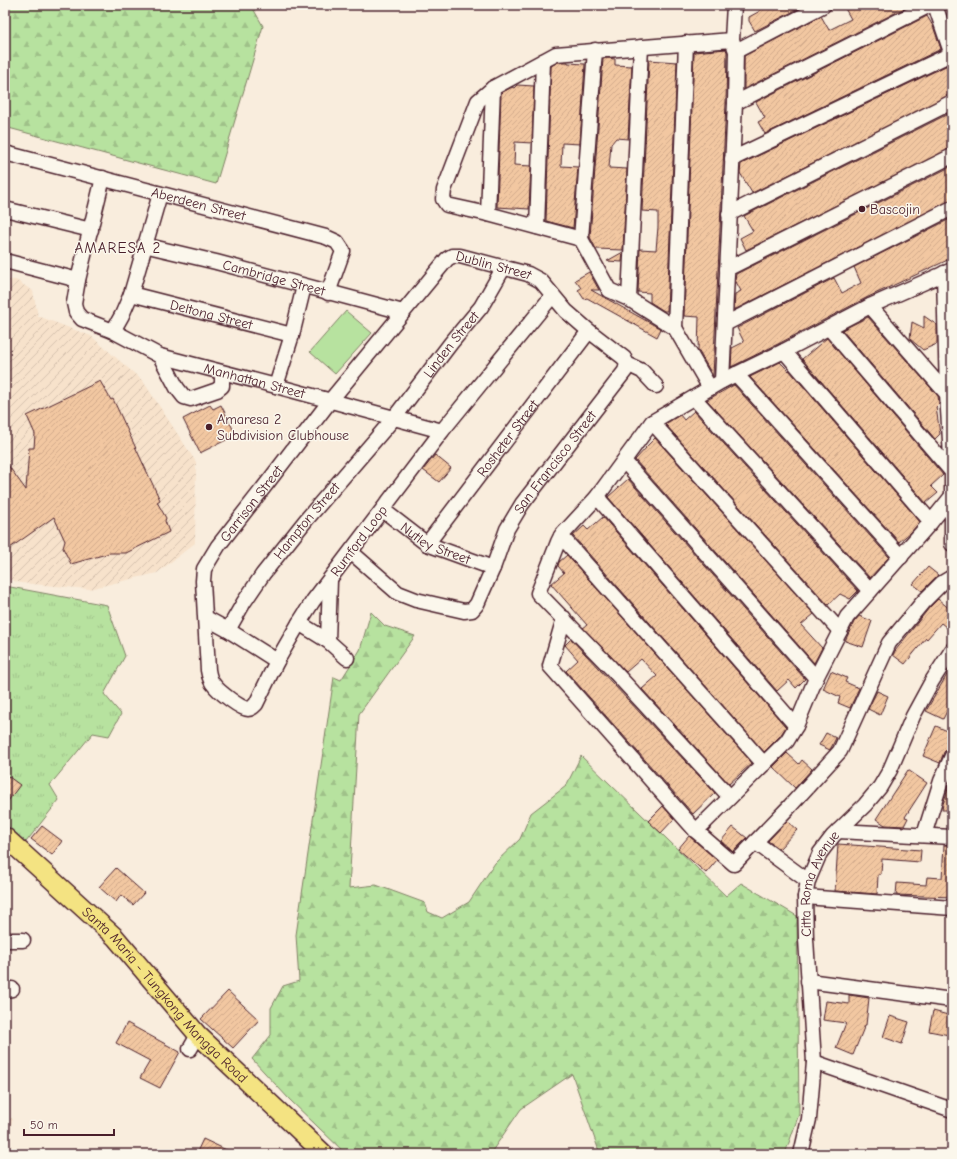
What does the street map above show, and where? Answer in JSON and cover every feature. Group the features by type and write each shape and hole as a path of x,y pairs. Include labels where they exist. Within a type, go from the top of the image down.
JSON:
{"main road":[{"name":"Santa Maria - Tungkong Mangga Road","path":"5,837 115,937 194,1042 324,1154"}],"street":[{"path":"716,385 725,324 735,103 734,5"},
{"path":"581,239 488,214 447,205 443,199 444,190 478,101 493,88 556,54 686,43 734,45 824,5"},
{"path":"735,103 930,5"},
{"path":"732,159 951,54 935,5"},
{"path":"675,328 686,43"},
{"path":"629,299 641,47"},
{"path":"595,50 581,239 609,290 629,299 675,328 716,385"},
{"path":"537,227 543,61"},
{"path":"488,214 493,88"},
{"path":"729,214 952,102"},
{"name":"Aberdeen Street","path":"5,153 326,237 337,242 343,251 328,293"},
{"path":"727,269 952,156"},
{"path":"5,261 78,280 103,178"},
{"path":"113,331 131,294 160,194"},
{"path":"5,208 91,230"},
{"path":"725,324 952,208"},
{"name":"Cambridge Street","path":"144,245 216,262 403,312"},
{"name":"Dublin Street","path":"330,401 446,259 452,256 460,256 504,267 528,274 541,281 566,311 588,331 624,358 627,364 642,371 656,386"},
{"name":"Linden Street","path":"394,418 446,349 481,307 504,267"},
{"path":"730,797 564,618 538,593 561,536 597,497 652,422 736,374 784,351 870,306 948,272 947,394 952,472 952,544"},
{"name":"Manhattan Street","path":"78,280 74,303 76,312 82,319 113,331 160,356 442,431"},
{"path":"276,386 292,335 304,286"},
{"name":"Deltona Street","path":"131,294 292,335"},
{"name":"Rumford Loop","path":"206,618 210,678 214,686 240,706 246,709 252,708 256,704 277,661 299,622 442,431 553,295"},
{"path":"870,306 947,394"},
{"path":"828,328 952,472"},
{"name":"Rosheter Street","path":"427,544 588,331"},
{"path":"784,351 931,522"},
{"path":"160,356 176,388 184,397 191,399 217,390 222,386 222,373"},
{"name":"San Francisco Street","path":"351,552 398,593 416,600 464,611 472,610 477,604 493,568 507,529 522,504 625,372 627,364"},
{"path":"736,374 900,557"},
{"path":"694,398 870,591"},
{"name":"Garrison Street","path":"206,618 203,581 204,569 218,546 330,401"},
{"name":"Hampton Street","path":"228,630 244,602 263,574 306,520 394,418"},
{"path":"652,422 840,631"},
{"path":"624,461 816,678"},
{"path":"696,831 787,741 796,726 816,678 848,617 952,496"},
{"path":"597,497 796,726"},
{"name":"Nutley Street","path":"383,510 427,544 493,568"},
{"path":"561,536 764,764"},
{"path":"564,618 550,666 696,831 734,864 840,751 889,643 923,602 942,583 952,577"},
{"path":"328,641 330,580"},
{"path":"206,618 277,661"},
{"path":"299,622 328,641 347,658"},
{"name":"Citta Roma Avenue","path":"801,1154 809,1119 814,1062 808,982 805,897 808,881 820,853 833,836 865,805 880,787 890,770 914,716 932,681 952,650"},
{"path":"924,835 946,781 952,756"},
{"path":"838,831 952,837"},
{"path":"755,842 808,881"},
{"path":"805,897 952,908"},
{"path":"5,940 23,940"},
{"path":"808,982 952,1000"},
{"path":"814,1062 952,1110"}],"shaded area":[{"path":"5,280 16,280 33,291 38,316 91,336 143,381 196,462 195,543 157,573 89,589 21,583 5,578"},
{"path":"5,1116 13,1119 5,1141"}],"green space":[{"path":"5,5 251,5 263,26 216,184 5,127"},
{"path":"346,311 372,333 335,374 310,352"},
{"path":"5,586 107,605 125,656 104,694 121,714 109,736 93,733 50,785 59,800 26,842 5,824"},
{"path":"371,612 385,626 415,636 359,714 349,888 376,885 425,903 428,912 442,918 469,902 495,863 520,839 531,813 566,786 581,756 726,896 741,883 797,916 799,1114 785,1154 600,1154 572,1074 521,1109 490,1154 346,1154 289,1099 252,1059 271,1035 271,1008 283,986 299,981 296,935 334,677 341,680 360,650"}],"building":[{"path":"757,5 806,5 755,31 749,21 749,17 760,11"},
{"path":"843,5 911,5 744,89 744,56 821,16 829,30 851,19"},
{"path":"927,16 933,26 941,49 765,134 758,122 765,118 756,102"},
{"path":"726,49 726,103 713,376 698,350 699,317 684,316 694,52"},
{"path":"603,59 615,59 615,65 632,66 628,139 616,138 611,144 609,168 627,169 623,250 596,249 590,237"},
{"path":"649,60 677,62 667,311 664,311 650,302 650,293 638,292 640,249 656,250 658,227 658,212 642,211"},
{"path":"558,62 585,64 580,144 562,143 561,166 578,167 573,228 546,221 551,66"},
{"path":"952,63 952,94 752,193 740,173 741,164"},
{"path":"517,85 534,86 532,143 515,142 514,165 531,166 529,209 497,207 501,93 512,87 514,88"},
{"path":"952,112 952,148 746,250 740,238 753,231 744,216"},
{"path":"952,166 952,200 734,310 735,294 741,291 735,280 736,274"},
{"path":"952,218 952,258 866,298 731,367 732,348 744,342 737,328 834,278 842,293 861,283 854,267"},
{"path":"623,252 622,262 607,261"},
{"path":"589,272 599,290 591,290 661,329 657,337 587,298 584,299 578,290 581,288 575,280"},
{"path":"924,316 937,325 937,344 923,350 910,339 912,322 924,328"},
{"path":"868,317 938,396 939,404 936,407 940,434 935,439 842,330"},
{"path":"827,338 943,475 931,486 938,493 926,503 802,359"},
{"path":"780,362 789,370 920,522 899,542 750,377"},
{"path":"100,381 111,400 113,399 160,500 157,502 166,518 165,521 169,532 126,553 110,553 71,564 63,548 65,541 54,517 10,548 5,542 5,461 26,490 29,448 34,448 35,434 27,416"},
{"path":"734,385 889,557 870,578 707,400"},
{"name":"Amaresa 2 Subdivision Clubhouse","path":"210,405 213,409 221,405 236,435 200,453 183,419"},
{"path":"694,411 858,591 850,599 840,594 828,605 665,424 680,415 684,420"},
{"path":"655,438 814,614 801,625 822,648 814,663 635,460"},
{"path":"435,455 451,468 439,482 423,470"},
{"path":"628,479 805,679 796,688 789,680 777,691 608,497"},
{"path":"603,517 786,727 780,736 764,752 573,536 584,526 588,530"},
{"path":"567,555 752,763 729,784 642,689 657,676 641,659 626,672 583,628 587,625 551,584 564,573 558,566 559,562"},
{"path":"928,567 938,575 922,591 913,584"},
{"path":"938,599 952,611 952,632 941,623 927,639 926,638 905,664 893,655 895,651 929,608"},
{"path":"859,616 872,621 863,647 845,641 854,622"},
{"path":"571,639 715,793 693,814 566,671 578,660 565,645"},
{"path":"952,666 952,701 943,719 926,711"},
{"path":"831,671 847,678 845,682 859,688 850,708 838,703 840,697 823,689"},
{"path":"877,691 888,696 880,715 868,709"},
{"path":"936,726 952,733 952,744 944,752 940,763 923,756"},
{"path":"826,733 836,738 830,750 819,745"},
{"path":"787,753 799,764 802,760 812,769 795,788 773,767"},
{"path":"908,770 927,783 905,817 908,818 904,826 885,825 876,819"},
{"path":"5,774 20,785 5,805"},
{"path":"952,777 952,810 942,810 943,804"},
{"path":"663,806 674,819 661,833 648,821"},
{"path":"787,821 797,830 779,849 768,841"},
{"path":"42,826 62,841 52,855 31,839"},
{"path":"733,827 747,838 733,852 721,841"},
{"path":"689,836 717,860 706,873 678,849"},
{"path":"838,844 921,850 920,862 882,859 881,874 878,875 877,894 835,891"},
{"path":"944,845 952,845 952,897 896,895 897,883 926,885 927,877 942,878"},
{"path":"116,868 144,893 133,905 121,895 116,902 99,887"},
{"path":"228,991 259,1020 233,1048 201,1019"},
{"path":"849,995 869,998 866,1025 853,1055 836,1048 846,1023 823,1020 826,1001 849,1004"},
{"path":"933,1011 952,1016 949,1035 929,1031"},
{"path":"890,1016 909,1022 902,1044 883,1037"},
{"path":"127,1023 180,1052 160,1088 140,1078 150,1061 116,1043"},
{"path":"203,1139 235,1154 196,1154"}],"place":[{"name":"Bascojin","path":"862,209"},
{"name":"Amaresa 2 Subdivision Clubhouse","path":"209,427"}],"district":[{"name":"AMARESA 2","path":"118,248"}]}
